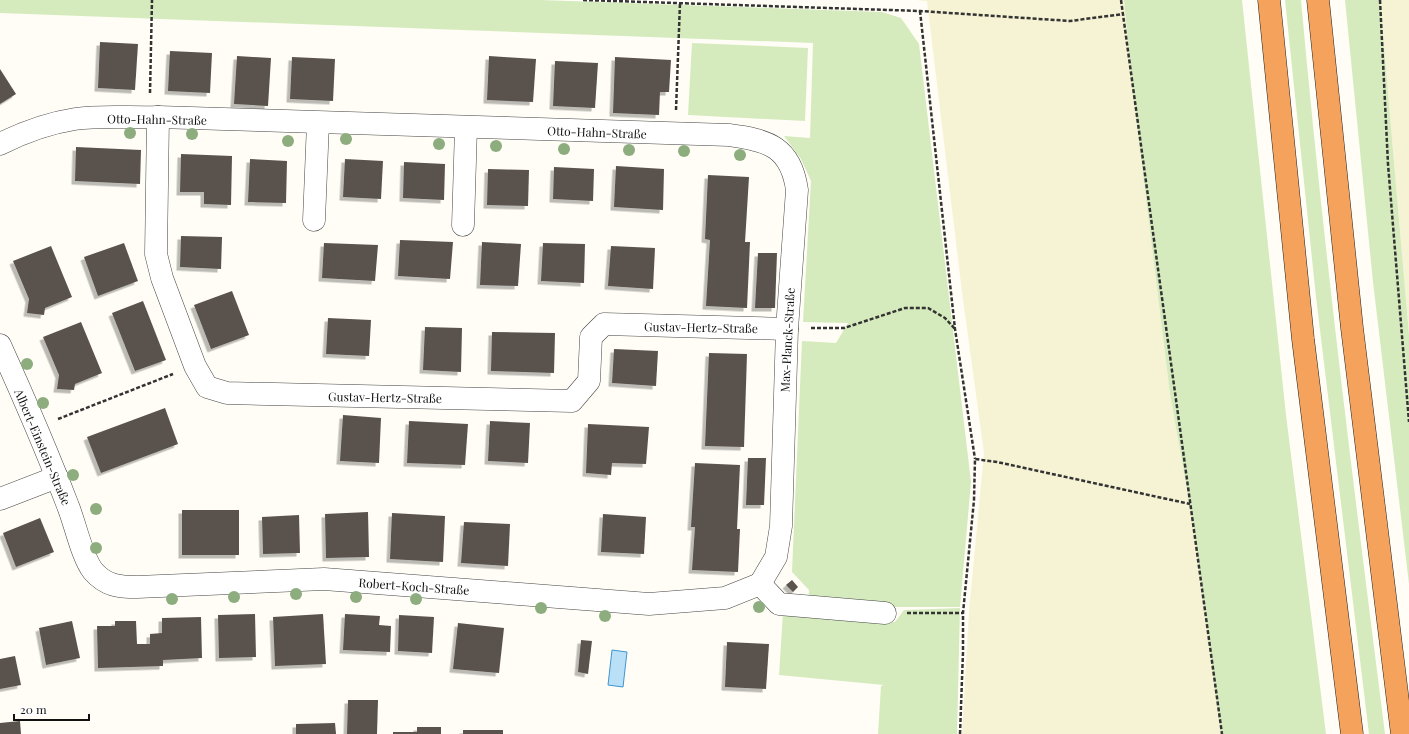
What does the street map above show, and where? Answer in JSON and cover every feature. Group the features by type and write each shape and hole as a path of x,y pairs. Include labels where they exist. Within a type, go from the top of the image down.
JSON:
{"highway":[{"path":"1269,0 1303,339 1352,734"},
{"path":"1318,0 1352,328 1402,734"}],"street":[{"name":"Otto-Hahn-Straße","path":"0,144 16,136 46,125 76,118 154,118 729,135"},
{"name":"Gustav-Hertz-Straße","path":"154,118 156,254 162,278 195,366 207,387 227,393 572,401 589,381 591,337 604,324 787,329"},
{"path":"314,220 318,123"},
{"path":"463,225 466,128"},
{"name":"Max-Planck-Straße","path":"729,135 754,138 774,146 786,157 794,173 797,190 787,329 781,526 776,557 760,584"},
{"name":"Albert-Einstein-Straße","path":"0,345 57,477 83,550"},
{"path":"0,499 57,477"},
{"name":"Robert-Koch-Straße","path":"83,550 93,571 114,586 137,587 324,579 649,604 725,598 760,584"},
{"path":"760,584 779,604 885,613"}],"path":[{"path":"152,0 154,118"},
{"path":"583,0 920,11 1070,21 1123,14"},
{"path":"1121,0 1222,734"},
{"path":"1380,0 1388,164 1409,422"},
{"path":"675,134 680,3"},
{"path":"920,11 955,329 975,459 974,500 963,613 960,734"},
{"path":"787,329 844,328 904,308 928,308 945,318 955,329"},
{"path":"37,428 195,366"},
{"path":"975,459 1190,504"},
{"path":"885,613 963,613"}],"shaded area":[{"path":"916,0 1124,0 1133,93 1170,394 1194,529 1221,734 962,734 969,611 984,453 962,292 927,1"},
{"path":"1380,0 1409,0 1409,335"}],"green space":[{"path":"0,0 540,0 882,12 901,18 919,44 971,482 960,607 895,607 808,602 809,590 792,572 802,341 836,343 848,323 803,322 811,181 801,159 784,136 810,138 813,43 0,13"},
{"path":"1124,0 1242,0 1286,415 1326,734 1221,734 1194,529 1170,394 1133,93"},
{"path":"1285,0 1301,0 1329,276 1385,734 1369,734 1316,297"},
{"path":"1345,0 1380,0 1409,335 1409,584 1373,282"},
{"path":"692,43 808,48 805,121 688,115"},
{"path":"960,608 957,734 878,734 881,686 884,685 779,675 783,613 895,622 904,610"}],"water":[{"path":"612,650 627,652 623,687 608,685"}],"building":[{"path":"100,42 138,44 135,90 98,88"},
{"path":"170,51 212,53 210,93 168,91"},
{"path":"237,56 271,58 268,106 234,104"},
{"path":"489,56 536,59 533,102 487,100"},
{"path":"292,57 335,59 333,101 290,99"},
{"path":"615,57 671,60 669,92 660,92 659,115 613,113"},
{"path":"555,61 598,63 595,108 553,106"},
{"path":"0,69 16,94 0,104"},
{"path":"76,147 141,150 140,184 75,181"},
{"path":"181,154 232,156 231,205 204,204 204,192 180,192"},
{"path":"250,159 287,161 286,203 248,202"},
{"path":"345,159 383,161 381,199 343,197"},
{"path":"404,162 445,164 444,200 403,198"},
{"path":"616,166 664,169 663,210 614,207"},
{"path":"554,167 594,169 593,201 553,199"},
{"path":"488,169 529,170 528,206 487,205"},
{"path":"708,175 749,177 745,242 750,242 747,308 706,306 710,240 705,239"},
{"path":"181,236 222,237 221,269 180,267"},
{"path":"400,240 453,242 450,279 398,276"},
{"path":"482,242 521,244 518,286 480,285"},
{"path":"124,243 138,281 98,296 84,257"},
{"path":"324,243 378,245 375,281 322,278"},
{"path":"543,243 585,244 584,283 541,281"},
{"path":"51,246 72,297 45,308 44,315 27,313 29,299 13,261"},
{"path":"611,246 655,248 653,289 608,286"},
{"path":"758,253 777,253 775,308 755,308"},
{"path":"232,291 249,335 211,349 194,305"},
{"path":"143,301 166,360 135,371 112,313"},
{"path":"328,318 371,320 369,356 326,354"},
{"path":"81,322 102,373 75,384 74,390 57,389 59,375 43,337"},
{"path":"425,327 462,328 461,372 423,370"},
{"path":"492,332 555,333 554,373 491,371"},
{"path":"614,349 658,351 656,386 612,383"},
{"path":"709,353 747,354 744,447 705,446"},
{"path":"165,408 178,444 101,473 87,437"},
{"path":"343,415 381,418 379,463 340,461"},
{"path":"409,421 468,424 465,465 407,463"},
{"path":"490,421 530,423 528,463 488,461"},
{"path":"588,424 649,427 646,464 612,463 611,475 586,473"},
{"path":"748,458 766,458 764,505 746,505"},
{"path":"695,463 740,465 737,529 740,529 738,572 692,570 695,527 691,527"},
{"path":"182,510 239,510 239,555 182,555"},
{"path":"368,512 369,557 326,558 325,514"},
{"path":"392,513 445,516 443,562 390,559"},
{"path":"603,514 646,517 644,554 601,552"},
{"path":"299,515 300,553 263,554 262,517"},
{"path":"40,518 54,552 16,567 3,533"},
{"path":"464,522 510,524 508,566 461,563"},
{"path":"792,580 798,587 793,592 786,585"},
{"path":"255,614 256,657 219,658 218,615"},
{"path":"323,614 326,664 275,666 273,617"},
{"path":"345,614 380,616 379,625 391,626 390,652 343,650"},
{"path":"399,615 434,617 432,653 398,651"},
{"path":"201,617 202,658 163,660 163,666 98,668 97,626 115,626 115,621 136,621 137,644 150,644 150,634 162,633 162,618"},
{"path":"72,621 80,658 46,665 39,628"},
{"path":"458,623 504,628 499,673 453,669"},
{"path":"581,640 592,641 588,674 578,672"},
{"path":"727,642 769,644 766,689 725,687"},
{"path":"15,656 21,685 0,689 0,659"},
{"path":"348,700 378,700 377,734 347,734"},
{"path":"20,721 21,734 0,734 0,723"},
{"path":"335,723 336,734 296,734 296,724"},
{"path":"417,727 441,727 441,734 393,734 393,732 417,732"},
{"path":"463,730 503,730 503,734 463,734"}]}
